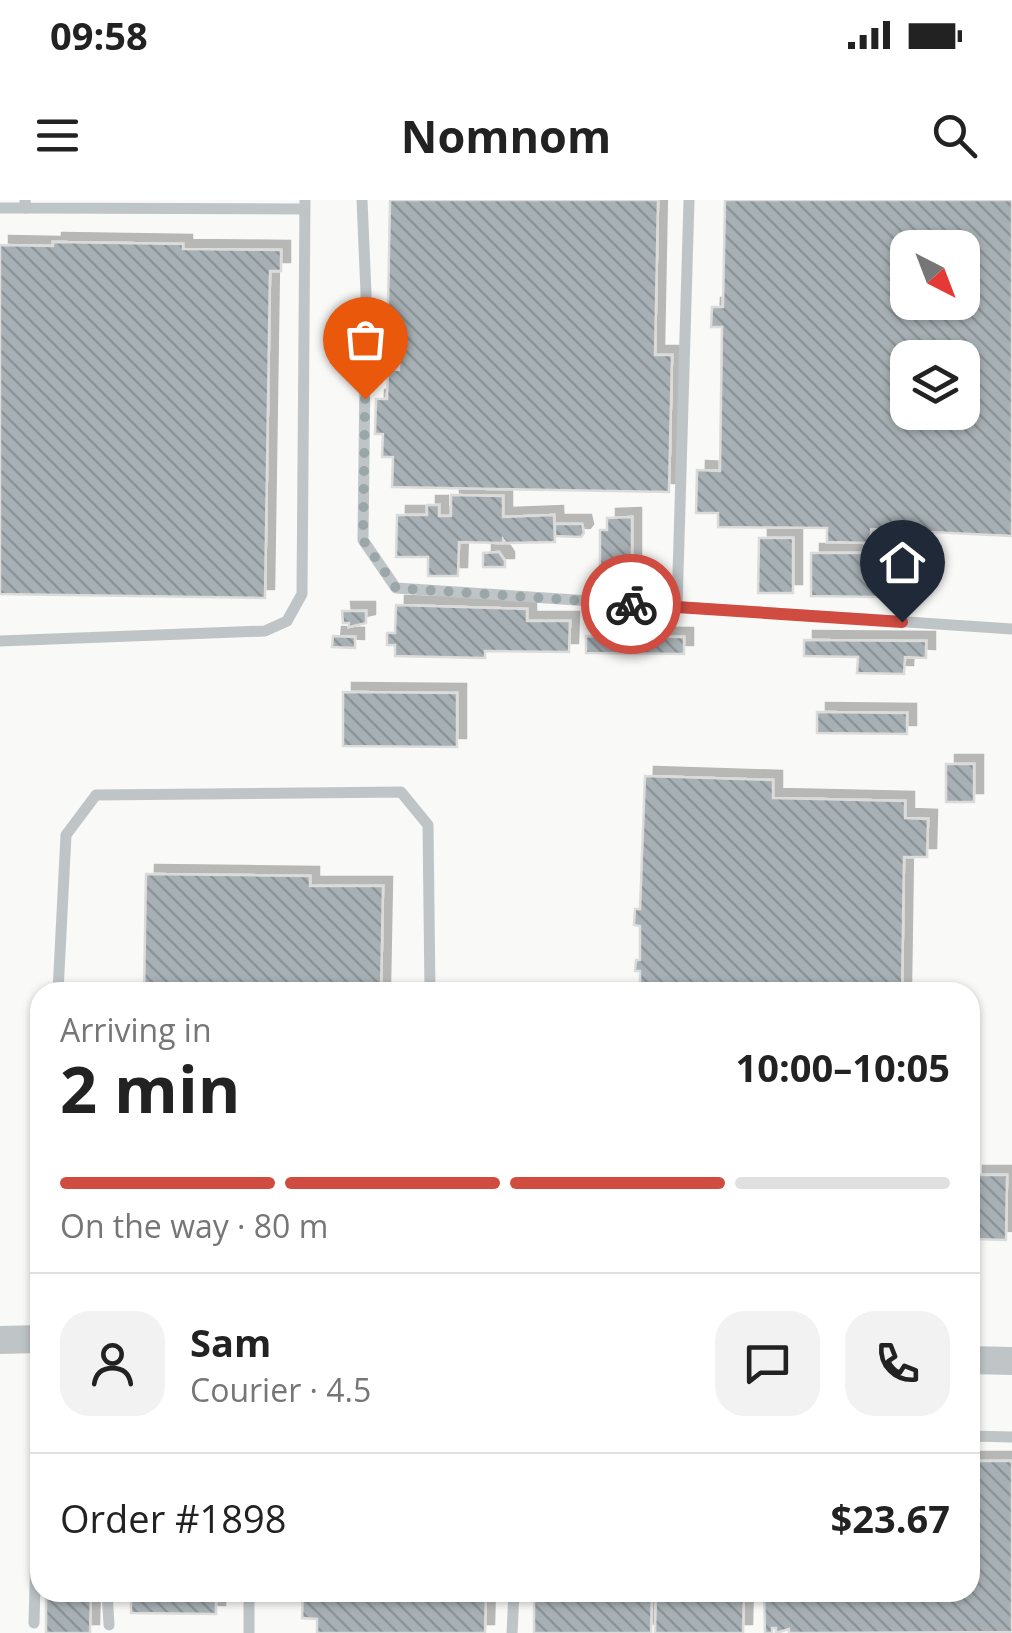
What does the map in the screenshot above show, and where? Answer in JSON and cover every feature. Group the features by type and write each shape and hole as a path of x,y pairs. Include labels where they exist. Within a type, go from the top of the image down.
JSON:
{"street":[{"path":"0,1340 30,1339"},
{"path":"980,1360 1012,1361"}],"lane":[{"path":"362,200 366,294 363,540 396,588 1012,629"},
{"path":"677,608 689,200"},
{"path":"0,208 26,204 305,204 302,594 287,621 264,631 0,641"},
{"path":"59,982 66,835 96,795 382,792 401,792 428,824 430,982"},
{"path":"980,1436 1012,1437"},
{"path":"34,1623 35,1602"},
{"path":"108,1602 109,1625"},
{"path":"249,1602 249,1633"},
{"path":"512,1633 514,1602"}],"building":[{"path":"390,200 658,200 655,355 672,355 669,492 392,487 393,457 382,457 383,434 375,434 376,399 387,399 388,369 399,370 399,360 387,360"},
{"path":"725,200 1012,200 1012,536 871,529 871,543 827,542 827,528 718,527 718,513 696,513 697,470 720,471 722,327 711,327 712,307 723,307"},
{"path":"53,242 281,250 281,271 270,271 265,598 0,594 0,245 53,246"},
{"path":"451,495 503,496 503,517 554,515 555,542 459,542 458,576 428,576 428,557 396,557 397,515 427,515 427,505 439,505 439,516 451,516"},
{"path":"632,517 632,568 600,568 600,530 607,530 607,518"},
{"path":"555,524 582,524 584,533 581,537 555,536"},
{"path":"759,538 793,538 793,593 758,593"},
{"path":"499,552 505,567 483,567 483,553"},
{"path":"811,553 877,553 877,597 811,596"},
{"path":"396,605 527,609 527,621 570,621 569,652 485,651 485,658 395,656 395,645 387,645 387,633 395,633"},
{"path":"342,611 366,611 366,623 349,627 349,623 343,623"},
{"path":"333,636 355,637 355,648 332,647"},
{"path":"586,636 684,637 684,654 586,653"},
{"path":"804,640 926,641 926,658 905,657 904,674 857,673 858,657 804,656"},
{"path":"343,692 457,693 457,747 343,746"},
{"path":"817,712 907,713 907,734 817,733"},
{"path":"946,764 974,764 974,802 946,802"},
{"path":"645,776 773,780 773,798 905,801 905,818 928,819 927,857 904,857 902,982 640,982 640,971 635,971 636,960 640,960 640,926 634,925 635,909 640,909"},
{"path":"146,874 310,876 310,886 383,886 381,982 144,982"},
{"path":"980,1175 1007,1175 1006,1240 980,1239"},
{"path":"980,1461 1012,1461 1012,1632 789,1633 789,1629 776,1633 776,1628 772,1628 772,1633 765,1633 764,1602 980,1602"},
{"path":"46,1602 91,1602 90,1633 46,1633"},
{"path":"131,1602 216,1602 216,1614 131,1613"},
{"path":"303,1602 486,1602 485,1633 317,1633 317,1619 302,1618"},
{"path":"534,1602 652,1602 651,1633 534,1633"},
{"path":"656,1602 744,1602 743,1633 655,1633"}],"way so far":[{"path":"365,399 363,540 396,588 631,604"}],"route":[{"path":"631,604 902,622"}]}
